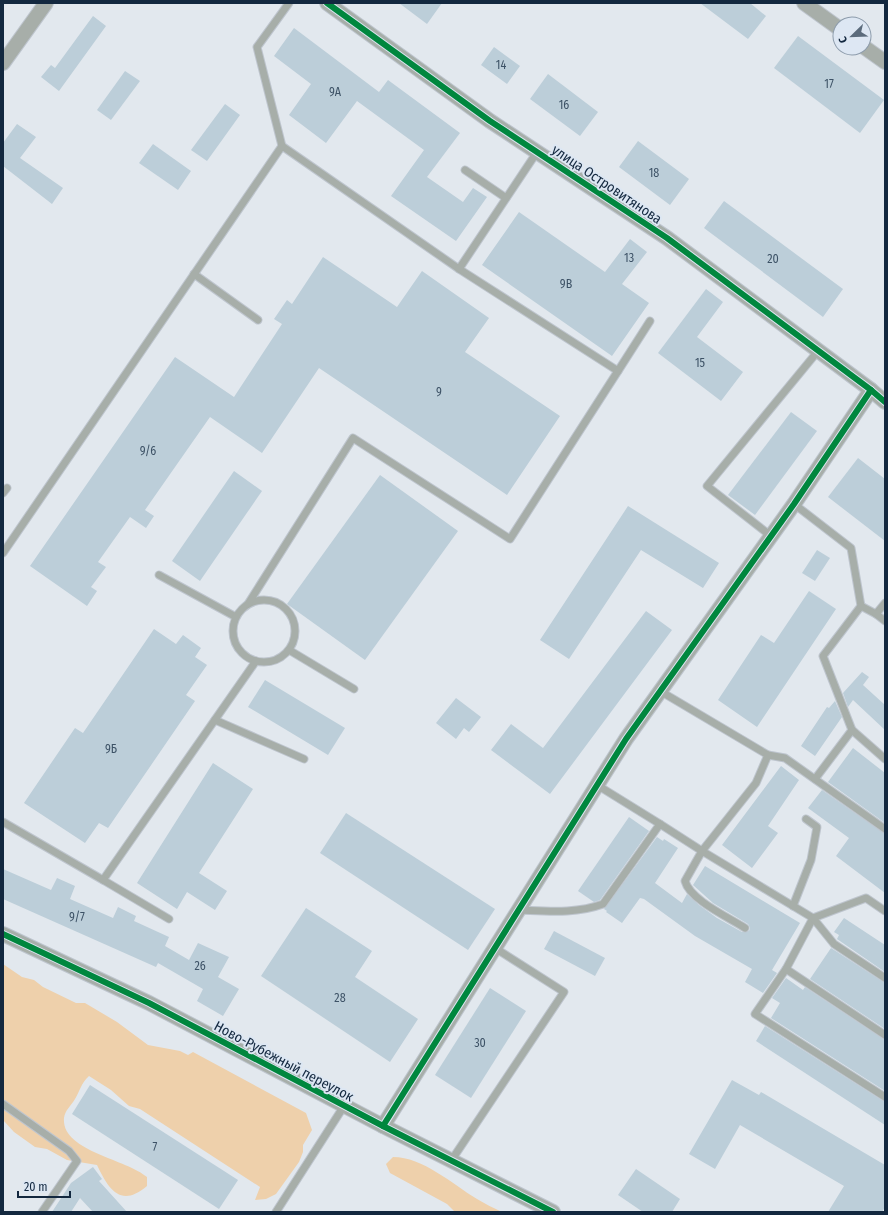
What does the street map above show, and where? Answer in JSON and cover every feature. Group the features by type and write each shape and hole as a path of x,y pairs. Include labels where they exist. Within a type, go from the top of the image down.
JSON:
{"street":[{"path":"3,63 46,3"},
{"name":"улица Островитянова","path":"327,3 490,121 667,238 885,402"},
{"path":"804,3 832,23"},
{"path":"872,53 885,62"},
{"path":"382,1126 626,739 794,504 871,390"},
{"name":"Ново-Рубежный переулок","path":"3,934 149,1003 382,1126 553,1212"}],"lane":[{"path":"289,3 257,47 282,146 459,269 618,371"},
{"path":"3,553 282,146"},
{"path":"459,269 537,152"},
{"path":"464,170 506,198"},
{"path":"194,274 258,320"},
{"path":"248,604 256,601 275,602 290,614 294,622 295,632 289,650 274,660 265,662 256,661 244,655 236,644 233,635 233,626 236,617 248,604 353,438 510,539 650,321"},
{"path":"771,536 707,486 818,351"},
{"path":"794,504 851,548 861,606 823,656 852,730 885,759"},
{"path":"159,575 236,617"},
{"path":"876,614 885,603"},
{"path":"861,606 885,621"},
{"path":"289,650 354,689"},
{"path":"102,880 216,720 256,661"},
{"path":"660,691 768,755 785,758 885,829"},
{"path":"216,720 304,759"},
{"path":"815,779 852,730"},
{"path":"745,928 704,902 687,889 685,881 702,851 756,783 768,755"},
{"path":"597,785 813,918 834,944 885,978"},
{"path":"793,906 811,860 817,827 806,819"},
{"path":"3,822 169,920"},
{"path":"519,910 554,912 590,908 603,904 660,824"},
{"path":"885,911 866,898 813,918 786,969 755,1014 885,1097"},
{"path":"451,1161 564,992 495,948"},
{"path":"786,969 885,1036"},
{"path":"3,1104 69,1151 77,1160 42,1212"},
{"path":"276,1212 344,1106"}],"shaded area":[{"path":"3,964 22,977 34,980 43,987 76,1003 85,1003 117,1022 148,1045 180,1051 188,1055 193,1052 306,1113 312,1130 303,1145 303,1152 299,1162 276,1194 266,1199 255,1200 260,1187 140,1109 129,1106 111,1090 89,1076 84,1081 66,1113 64,1118 66,1129 73,1139 84,1146 138,1171 147,1177 147,1186 138,1193 129,1196 122,1196 111,1188 97,1165 67,1160 47,1149 35,1147 14,1132 3,1120"},
{"path":"393,1157 415,1161 426,1166 477,1199 502,1212 455,1212 447,1204 390,1173 386,1164"}],"building":[{"path":"399,3 442,3 427,24"},
{"path":"700,3 750,3 766,16 748,39"},
{"path":"93,16 106,26 59,91 41,77 51,65 55,68"},
{"path":"294,28 379,92 388,80 460,133 427,177 463,202 473,188 487,197 456,241 391,196 424,150 357,101 326,143 289,115 311,84 274,56"},
{"path":"798,36 884,100 860,133 774,68"},
{"path":"494,47 520,66 507,84 481,65"},
{"path":"125,71 140,81 111,120 97,110"},
{"path":"548,74 598,112 580,136 530,99"},
{"path":"225,104 240,115 207,161 191,150"},
{"path":"17,124 36,137 20,158 63,188 52,204 3,166 3,143"},
{"path":"638,141 689,179 670,205 619,167"},
{"path":"153,144 191,171 178,190 139,163"},
{"path":"724,201 843,289 823,317 704,228"},
{"path":"519,212 605,272 630,239 647,252 622,284 649,303 612,356 482,265"},
{"path":"323,257 397,307 422,271 489,318 465,352 560,416 507,495 319,368 262,453 210,417 145,510 154,516 146,528 130,517 98,562 106,567 91,587 97,591 87,606 30,566 175,357 234,397 282,324 274,319 287,300 292,304"},
{"path":"706,289 723,302 697,337 743,372 721,401 658,353"},
{"path":"791,412 817,431 755,515 728,495"},
{"path":"858,458 885,479 885,541 828,497"},
{"path":"234,471 262,491 200,581 172,561"},
{"path":"380,475 458,531 365,660 287,604"},
{"path":"628,506 719,563 703,588 641,550 569,659 540,640"},
{"path":"817,550 830,558 815,581 802,573"},
{"path":"809,591 836,609 757,727 718,700 761,635 774,643"},
{"path":"646,611 672,630 550,794 491,750 511,724 543,748"},
{"path":"154,629 176,644 183,635 201,648 195,657 207,665 186,695 195,701 108,828 99,823 85,843 24,803 75,728 83,733"},
{"path":"862,672 869,677 863,685 885,705 885,730 853,700 848,707 843,693"},
{"path":"265,680 345,728 328,755 248,707"},
{"path":"456,698 481,717 469,732 464,728 456,739 436,723"},
{"path":"835,701 842,717 815,756 801,746 827,707 829,708"},
{"path":"853,748 885,773 885,823 828,782"},
{"path":"213,763 253,789 199,873 227,891 215,910 187,892 177,909 137,883"},
{"path":"781,766 799,780 768,826 778,833 752,868 722,845"},
{"path":"822,790 885,834 885,893 836,856 849,838 808,808"},
{"path":"346,813 495,909 468,950 320,853"},
{"path":"629,817 649,831 600,900 594,902 578,891"},
{"path":"657,837 663,841 664,839 678,848 655,883 682,903 687,894 717,918 742,932 749,931 750,928 748,924 713,903 693,885 705,866 800,923 772,970 777,973 763,993 745,982 752,969 695,936 644,899 640,898 622,923 606,912 607,911 604,909"},
{"path":"3,869 51,890 57,878 75,886 70,899 113,918 118,907 136,916 134,921 169,937 165,946 189,960 198,943 229,957 218,977 239,989 223,1016 197,1001 203,989 158,963 156,967 3,899"},
{"path":"306,908 372,951 355,977 418,1019 390,1062 261,976"},
{"path":"844,918 885,945 885,972 837,939 839,935 834,932"},
{"path":"554,931 605,958 595,976 544,949"},
{"path":"831,948 885,983 885,1029 810,979"},
{"path":"786,978 803,990 805,987 885,1040 885,1091 771,1018 780,1003 772,998"},
{"path":"490,988 526,1011 471,1098 435,1075"},
{"path":"765,1026 885,1102 885,1125 756,1041"},
{"path":"732,1080 759,1095 761,1092 885,1165 885,1207 882,1212 828,1212 844,1186 740,1125 715,1169 689,1154"},
{"path":"90,1085 238,1180 219,1209 72,1114"},
{"path":"93,1167 102,1179 99,1181 127,1212 93,1212 80,1198 71,1212 52,1212 71,1183"},
{"path":"636,1169 680,1199 672,1212 643,1212 618,1195"}],"cycle path":[{"path":"327,3 490,121 667,238 885,402"},
{"path":"383,1126 626,739 794,504 871,390"},
{"path":"3,934 149,1003 383,1126 553,1212"}]}
